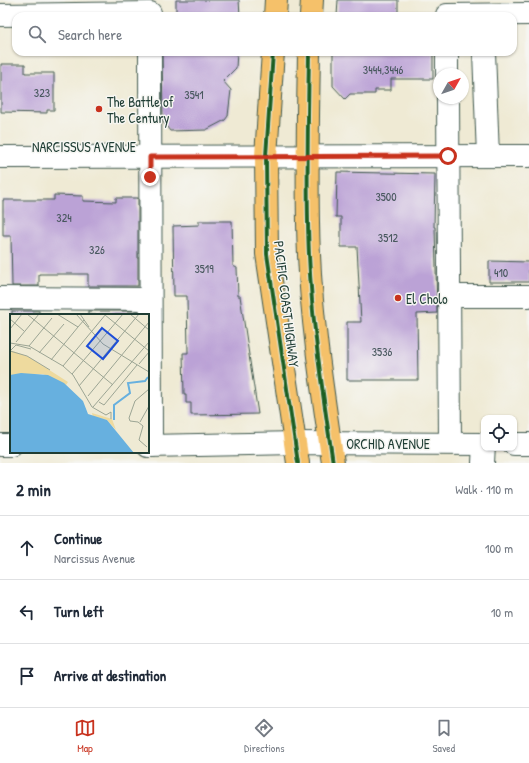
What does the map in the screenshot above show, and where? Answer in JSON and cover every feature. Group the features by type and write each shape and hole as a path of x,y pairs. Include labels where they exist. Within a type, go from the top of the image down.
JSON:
{"highway":[{"path":"275,12 276,0"},
{"path":"311,12 312,0"},
{"name":"PACIFIC COAST HIGHWAY","path":"273,56 266,156 267,254 297,453"},
{"name":"PACIFIC COAST HIGHWAY","path":"309,56 307,156 308,255 312,304 332,453"}],"street":[{"path":"90,12 150,10"},
{"path":"447,10 461,12"},
{"path":"517,14 529,14"},
{"path":"0,15 12,15"},
{"path":"150,56 150,446"},
{"path":"447,56 447,68"},
{"path":"484,56 488,156"},
{"path":"448,104 450,443"},
{"name":"NARCISSUS AVENUE","path":"0,158 529,156"},
{"path":"449,296 529,296"},
{"path":"0,298 150,299"},
{"name":"ORCHID AVENUE","path":"150,446 180,454 332,453 450,443 481,444"},
{"path":"517,444 529,444"},
{"path":"483,463 484,451"}],"building":[{"path":"176,0 239,0 240,12 176,12"},
{"path":"338,0 398,0 398,12 337,12"},
{"path":"162,56 237,56 236,68 223,81 231,90 228,116 225,120 206,130 170,131 163,122"},
{"path":"333,56 433,56 433,79 391,79 391,90 375,90 375,94 350,94 345,99 333,86"},
{"path":"1,64 25,64 25,73 54,73 54,110 47,110 47,113 1,112"},
{"path":"337,172 435,174 434,227 437,313 417,314 418,380 347,380 347,322 361,322 357,247 341,247 341,217 336,217"},
{"path":"54,195 83,196 83,201 116,202 116,198 138,198 138,286 88,286 88,274 39,274 39,286 12,286 11,236 3,236 3,200 54,200"},
{"path":"199,221 232,221 233,266 237,268 238,296 240,296 258,414 191,415 191,403 186,403 186,394 184,394 183,353 188,353 187,296 174,296 173,226 199,225"},
{"path":"489,261 529,262 529,282 489,282"},
{"path":"12,311 39,311 39,314 12,314"},
{"path":"88,311 138,311 138,314 88,314"}],"cycle path":[{"path":"273,56 266,156 267,254 298,463"},
{"path":"309,56 307,179 310,281 318,359 333,463"}],"place":[{"name":"The Battle of The Century","path":"99,109"},
{"name":"El Cholo","path":"398,298"}],"route":[{"path":"150,177 150,157 448,156"}]}
